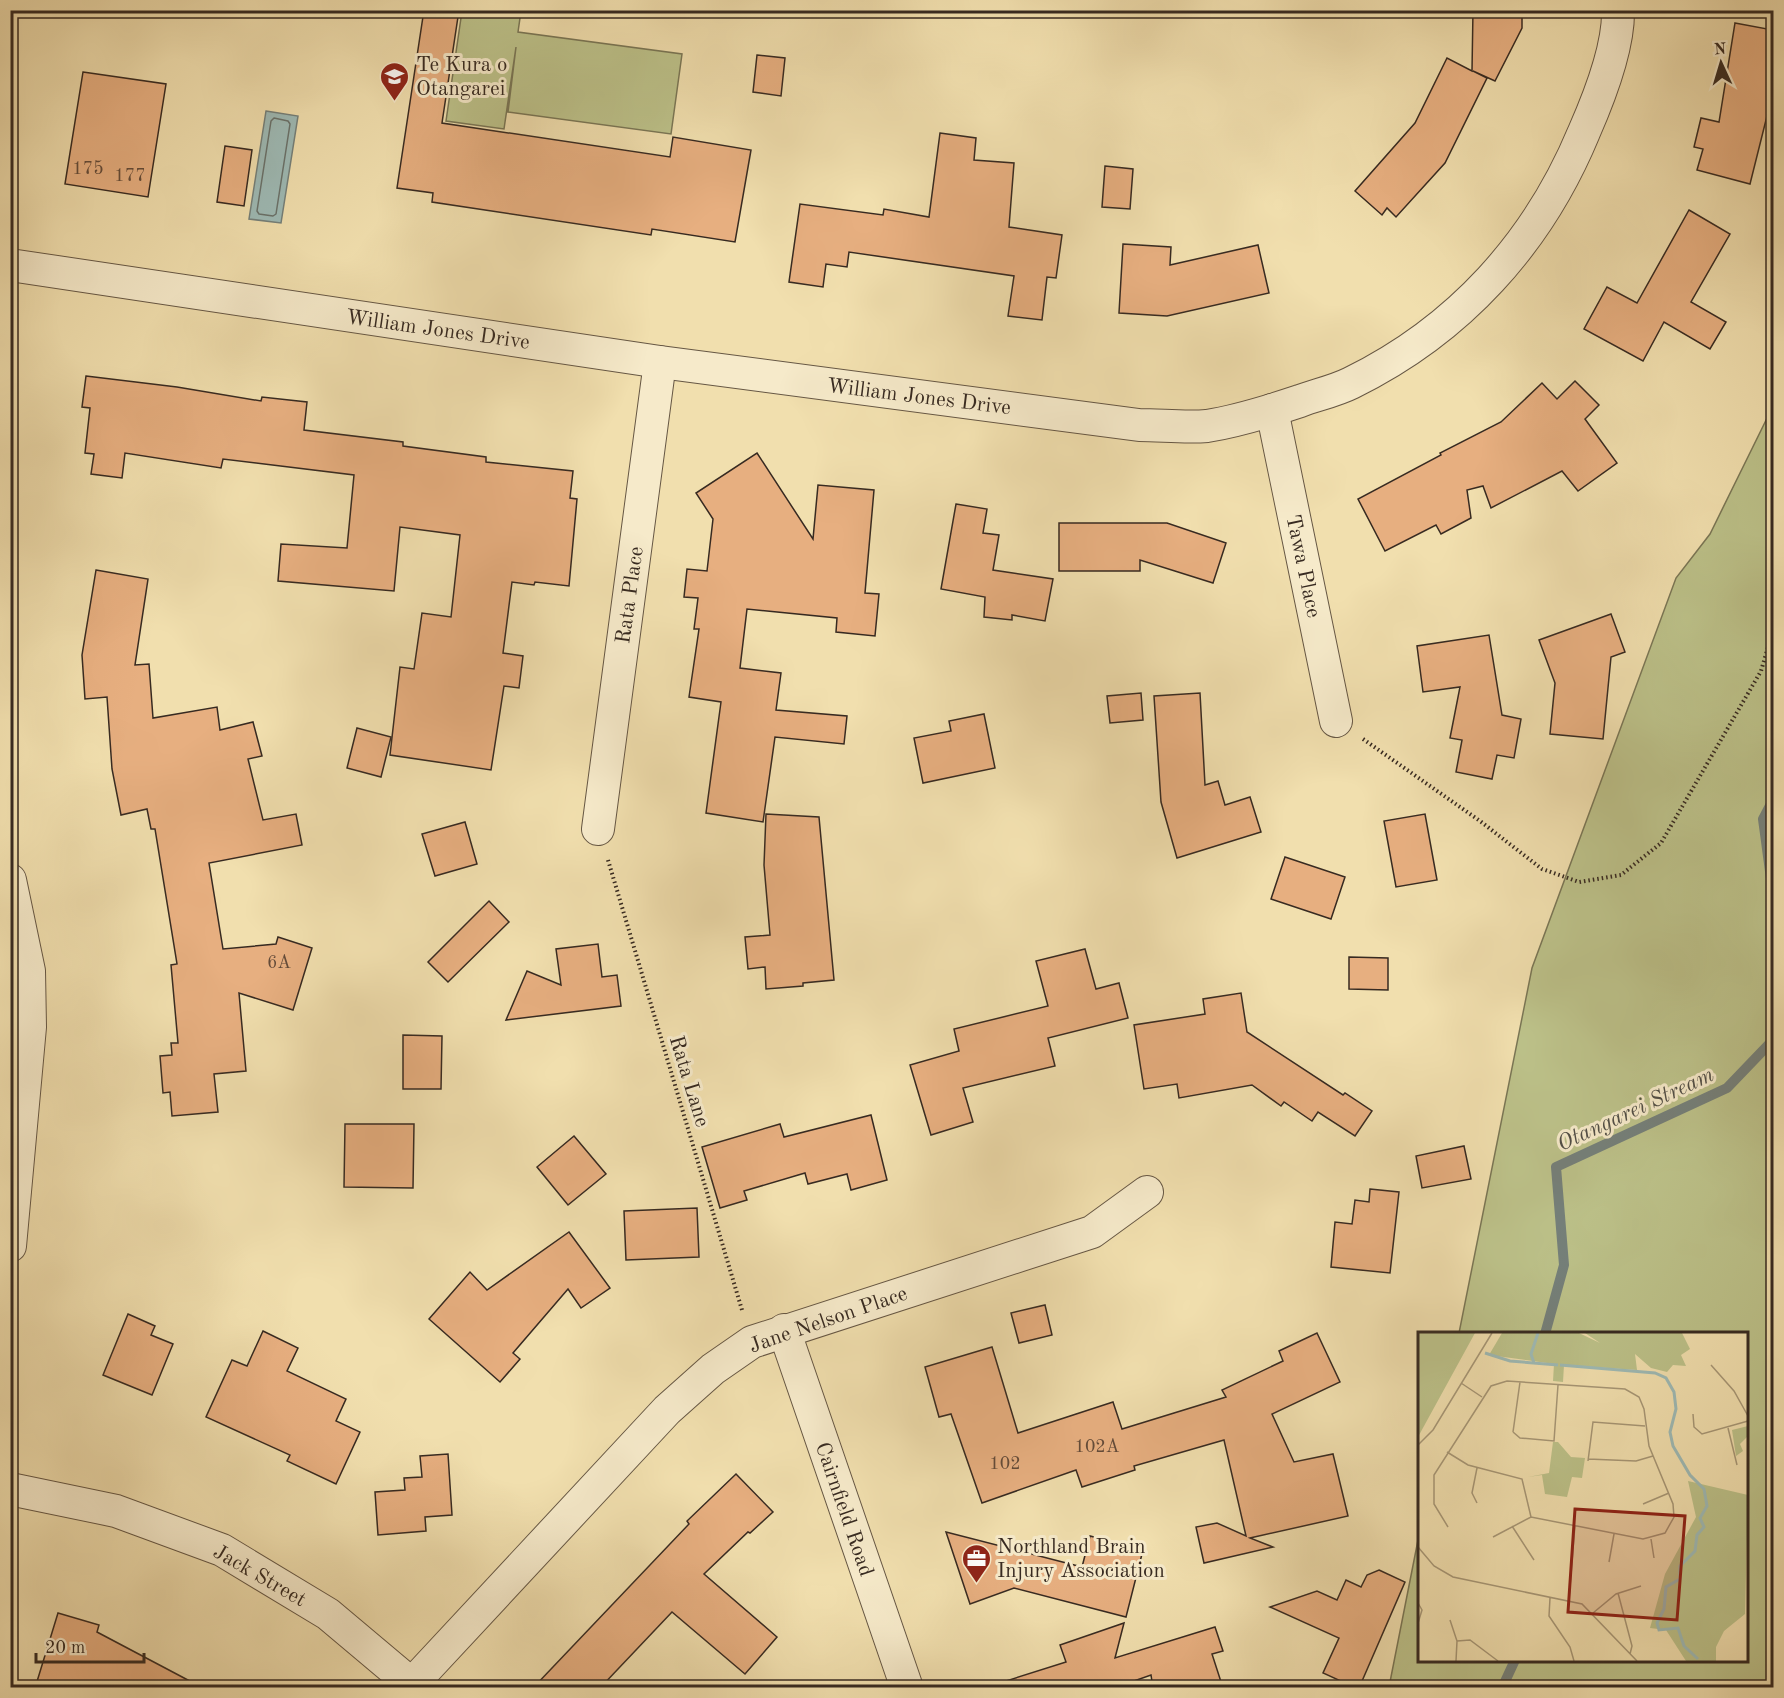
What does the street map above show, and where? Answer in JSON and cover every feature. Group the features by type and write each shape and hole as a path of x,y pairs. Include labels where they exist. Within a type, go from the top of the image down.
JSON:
{"street":[{"name":"William Jones Drive","path":"11,267 660,362 1139,425 1206,426 1272,410 1350,384 1422,342 1479,293 1528,236 1569,169 1597,103 1619,28 1618,10"},
{"name":"Rata Place","path":"598,829 660,362"},
{"name":"Tawa Place","path":"1272,410 1336,721"},
{"path":"10,880 29,971 30,1027 10,1246"},
{"name":"Jane Nelson Place","path":"414,1686 667,1410 713,1369 752,1342 1092,1232 1147,1192"},
{"name":"Cairnfield Road","path":"784,1330 907,1688"},
{"name":"Jack Street","path":"10,1489 116,1510 222,1550 327,1614 414,1686"}],"path":[{"path":"1336,721 1480,821 1542,869 1579,882 1621,875 1661,843 1761,671 1773,627"},
{"name":"Rata Lane","path":"598,829 752,1342"}],"green space":[{"path":"462,11 521,11 518,32 682,54 671,134 508,112 516,47 504,129 446,121"},
{"path":"1773,406 1773,1687 1389,1687 1418,1540 1418,1662 1748,1662 1748,1332 1459,1332 1532,968 1676,578 1710,534"}],"water":[{"path":"266,111 298,116 281,223 249,219"}],"building":[{"path":"424,10 459,10 442,123 670,157 673,137 751,150 735,242 652,229 651,235 432,202 433,193 397,188"},
{"path":"1473,10 1522,10 1522,28 1495,81 1473,71 1487,78 1445,163 1396,217 1387,208 1382,215 1355,191 1415,123 1447,58 1472,71"},
{"path":"1735,23 1773,30 1773,92 1750,184 1697,170 1703,149 1694,147 1701,118 1719,122"},
{"path":"757,55 785,58 781,96 753,92"},
{"path":"83,72 166,84 148,197 65,184"},
{"path":"940,133 976,138 974,160 1014,163 1009,227 1062,235 1056,278 1047,277 1042,320 1008,316 1014,276 849,252 847,267 826,264 823,287 789,282 800,204 883,215 884,209 929,217"},
{"path":"225,146 252,150 244,206 217,202"},
{"path":"1105,166 1133,169 1130,209 1102,207"},
{"path":"1689,210 1730,234 1691,302 1726,322 1710,349 1664,322 1643,361 1584,329 1607,287 1637,303"},
{"path":"1123,244 1171,247 1170,265 1258,245 1269,293 1167,316 1119,313"},
{"path":"86,376 177,387 261,401 262,397 307,402 304,430 403,442 403,446 486,457 486,462 573,471 570,498 577,499 569,586 512,582 503,653 523,656 519,688 504,686 491,770 390,755 400,667 414,669 422,613 451,617 460,535 400,527 394,591 278,581 281,544 347,548 354,475 223,459 221,468 125,453 122,478 91,474 94,454 85,453 90,408 82,407"},
{"path":"1575,381 1599,405 1585,419 1617,463 1578,491 1562,471 1491,508 1483,486 1467,490 1471,518 1441,534 1436,525 1385,551 1358,499 1501,422 1542,383 1557,399"},
{"path":"757,453 813,539 818,485 874,490 865,593 879,594 875,636 836,632 837,618 747,609 740,668 781,673 776,710 847,716 844,744 775,737 763,822 706,813 721,702 689,697 699,629 694,629 698,598 684,597 687,569 707,571 713,519 696,493"},
{"path":"956,504 987,509 983,533 999,535 993,570 1053,579 1045,621 1012,615 1012,620 984,617 985,597 941,589"},
{"path":"1059,523 1167,523 1226,543 1213,583 1140,560 1140,571 1059,571"},
{"path":"96,570 148,579 135,665 149,664 153,718 217,707 220,730 253,722 262,756 248,759 263,820 296,814 302,845 209,863 223,949 276,944 278,937 312,948 293,1010 239,993 246,1071 214,1074 218,1112 172,1116 170,1092 163,1093 160,1056 172,1055 171,1043 178,1043 171,965 177,964 155,829 151,829 147,809 121,815 112,769 107,697 85,699 82,655"},
{"path":"1611,614 1625,652 1611,657 1603,739 1550,734 1555,683 1539,640"},
{"path":"1489,635 1502,715 1521,719 1514,758 1497,755 1492,779 1456,772 1462,740 1450,738 1460,687 1423,692 1417,646"},
{"path":"1141,693 1143,720 1110,723 1107,696"},
{"path":"1200,693 1205,785 1218,781 1225,805 1250,797 1261,832 1177,858 1161,802 1154,696"},
{"path":"984,714 995,768 923,783 914,738 951,731 949,721"},
{"path":"357,728 391,737 381,777 347,768"},
{"path":"766,814 819,817 834,980 803,983 803,986 766,989 765,967 748,969 745,937 770,935 764,865"},
{"path":"1425,814 1437,880 1396,887 1384,821"},
{"path":"465,822 477,864 435,876 422,834"},
{"path":"1285,857 1345,877 1331,919 1271,899"},
{"path":"489,901 509,922 448,982 428,962"},
{"path":"598,944 602,977 617,975 621,1006 506,1020 527,971 561,985 556,949"},
{"path":"1085,949 1096,989 1119,983 1128,1018 1048,1038 1055,1066 963,1088 973,1122 931,1135 910,1065 959,1051 954,1029 1048,1006 1036,961"},
{"path":"1349,957 1388,958 1388,990 1349,989"},
{"path":"1241,993 1247,1032 1343,1095 1345,1093 1372,1111 1355,1136 1318,1112 1312,1121 1284,1102 1281,1106 1252,1085 1179,1098 1177,1084 1144,1089 1134,1025 1205,1014 1203,999"},
{"path":"403,1035 442,1036 441,1089 403,1089"},
{"path":"871,1115 887,1180 851,1190 847,1174 808,1184 805,1173 744,1191 747,1200 720,1208 702,1147 780,1124 784,1137"},
{"path":"345,1124 414,1124 413,1188 344,1187"},
{"path":"574,1136 606,1174 568,1205 537,1167"},
{"path":"1464,1146 1471,1179 1422,1188 1416,1156"},
{"path":"1370,1189 1399,1192 1390,1273 1331,1267 1335,1222 1352,1224 1355,1200 1369,1202"},
{"path":"697,1208 699,1257 626,1260 624,1211"},
{"path":"569,1232 610,1288 581,1308 568,1289 513,1353 520,1359 500,1382 429,1319 470,1272 487,1290"},
{"path":"1045,1305 1052,1335 1019,1343 1011,1313"},
{"path":"128,1314 155,1326 151,1335 173,1344 152,1395 103,1375"},
{"path":"263,1331 298,1348 287,1371 346,1399 336,1421 360,1432 336,1484 287,1461 290,1455 206,1417 232,1360 247,1366"},
{"path":"1317,1333 1340,1382 1272,1414 1294,1462 1333,1454 1348,1516 1250,1538 1273,1547 1204,1563 1196,1527 1217,1523 1246,1536 1224,1440 1134,1466 1135,1470 1082,1487 1076,1470 982,1503 951,1414 939,1417 925,1367 992,1347 1018,1433 1113,1402 1122,1429 1226,1397 1222,1390 1283,1361 1279,1351"},
{"path":"448,1454 452,1515 425,1517 426,1531 378,1535 375,1492 405,1490 404,1478 422,1477 420,1456"},
{"path":"736,1474 773,1512 750,1533 748,1532 704,1574 777,1637 745,1674 672,1612 600,1688 533,1688 689,1524 687,1521"},
{"path":"946,1532 1082,1567 1090,1536 1143,1550 1126,1617 1014,1588 970,1604"},
{"path":"1379,1570 1405,1582 1359,1688 1356,1688 1323,1673 1339,1638 1270,1607 1317,1591 1337,1600 1346,1580 1361,1587 1367,1575"},
{"path":"58,1613 99,1625 97,1632 203,1688 35,1688"},
{"path":"1124,1623 1115,1658 1215,1627 1223,1651 1212,1654 1223,1688 1153,1688 1151,1675 1114,1688 1006,1688 1006,1681 1066,1662 1060,1645"}],"waterway":[{"name":"Otangarei Stream","path":"1774,798 1763,819 1774,901"},
{"name":"Otangarei Stream","path":"1546,1332 1564,1265 1556,1167 1727,1088 1774,1039"},
{"name":"Otangarei Stream","path":"1502,1688 1514,1662"}],"place":[{"name":"Te Kura o Otangarei","path":"395,102"},
{"name":"Northland Brain Injury Association","path":"976,1584"}]}
